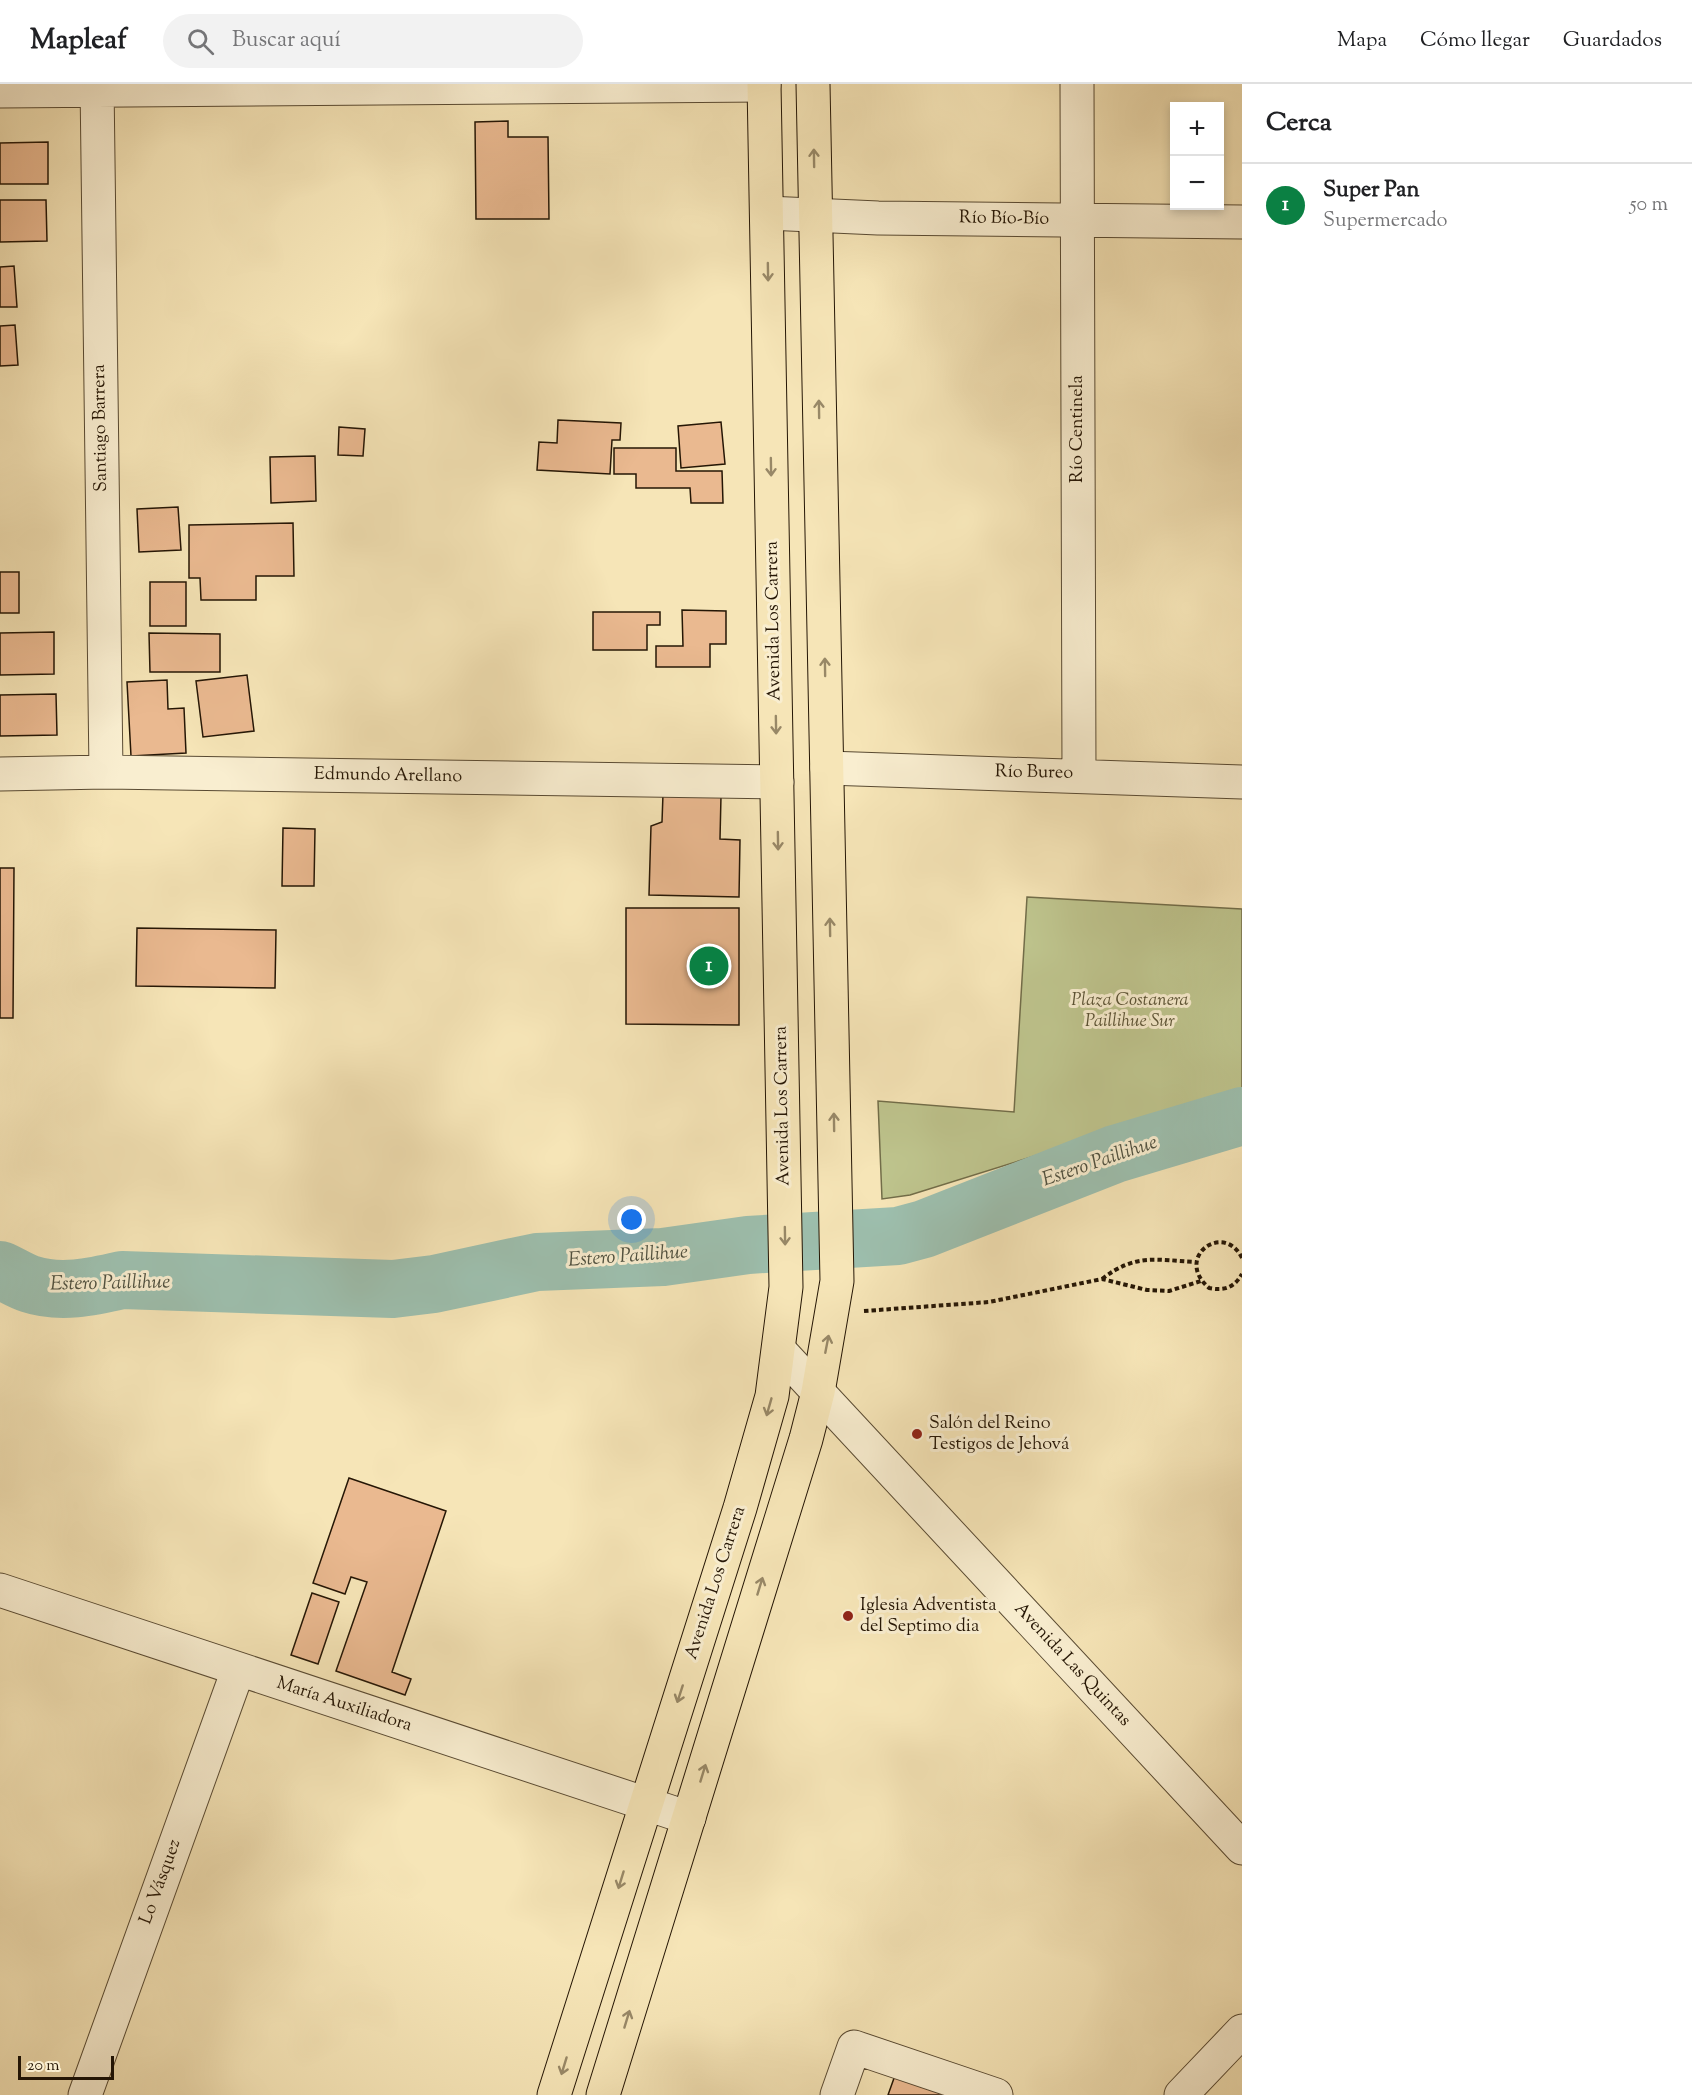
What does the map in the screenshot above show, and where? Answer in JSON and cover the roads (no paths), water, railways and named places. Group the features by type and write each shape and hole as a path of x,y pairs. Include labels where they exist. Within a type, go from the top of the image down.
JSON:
{"main road":[{"name":"Avenida Los Carrera","path":"554,2095 740,1508 772,1396 786,1287 764,84"},
{"path":"603,2095 818,1392 837,1281 813,84"}],"street":[{"path":"0,91 97,87 764,84"},
{"name":"Río Centinela","path":"1077,84 1080,774"},
{"name":"Santiago Barrera","path":"97,87 105,772"},
{"name":"Río Bío-Bío","path":"767,213 816,217 1242,222"},
{"name":"Río Bureo","path":"827,768 1080,774 1242,782"},
{"name":"Edmundo Arellano","path":"0,774 105,772 777,782"},
{"name":"Avenida Las Quintas","path":"779,1350 1242,1848"},
{"name":"María Auxiliadora","path":"0,1590 689,1818"},
{"name":"Lo Vásquez","path":"85,2095 238,1670"},
{"path":"1181,2095 1242,2031"},
{"path":"837,2095 854,2047 996,2095"}],"waterway":[{"name":"Estero Paillihue","path":"0,1270 26,1283 53,1289 88,1287 122,1280 393,1289 434,1284 537,1262 663,1257 748,1245 898,1236 924,1229 1115,1154 1242,1116"}],"place":[{"name":"Super Pan","path":"709,966"},
{"name":"Salón del Reino Testigos de Jehová","path":"917,1434"},
{"name":"Iglesia Adventista del Septimo dia","path":"848,1616"}],"park label":[{"name":"Plaza Costanera Paillihue Sur","path":"1130,1011"}]}
